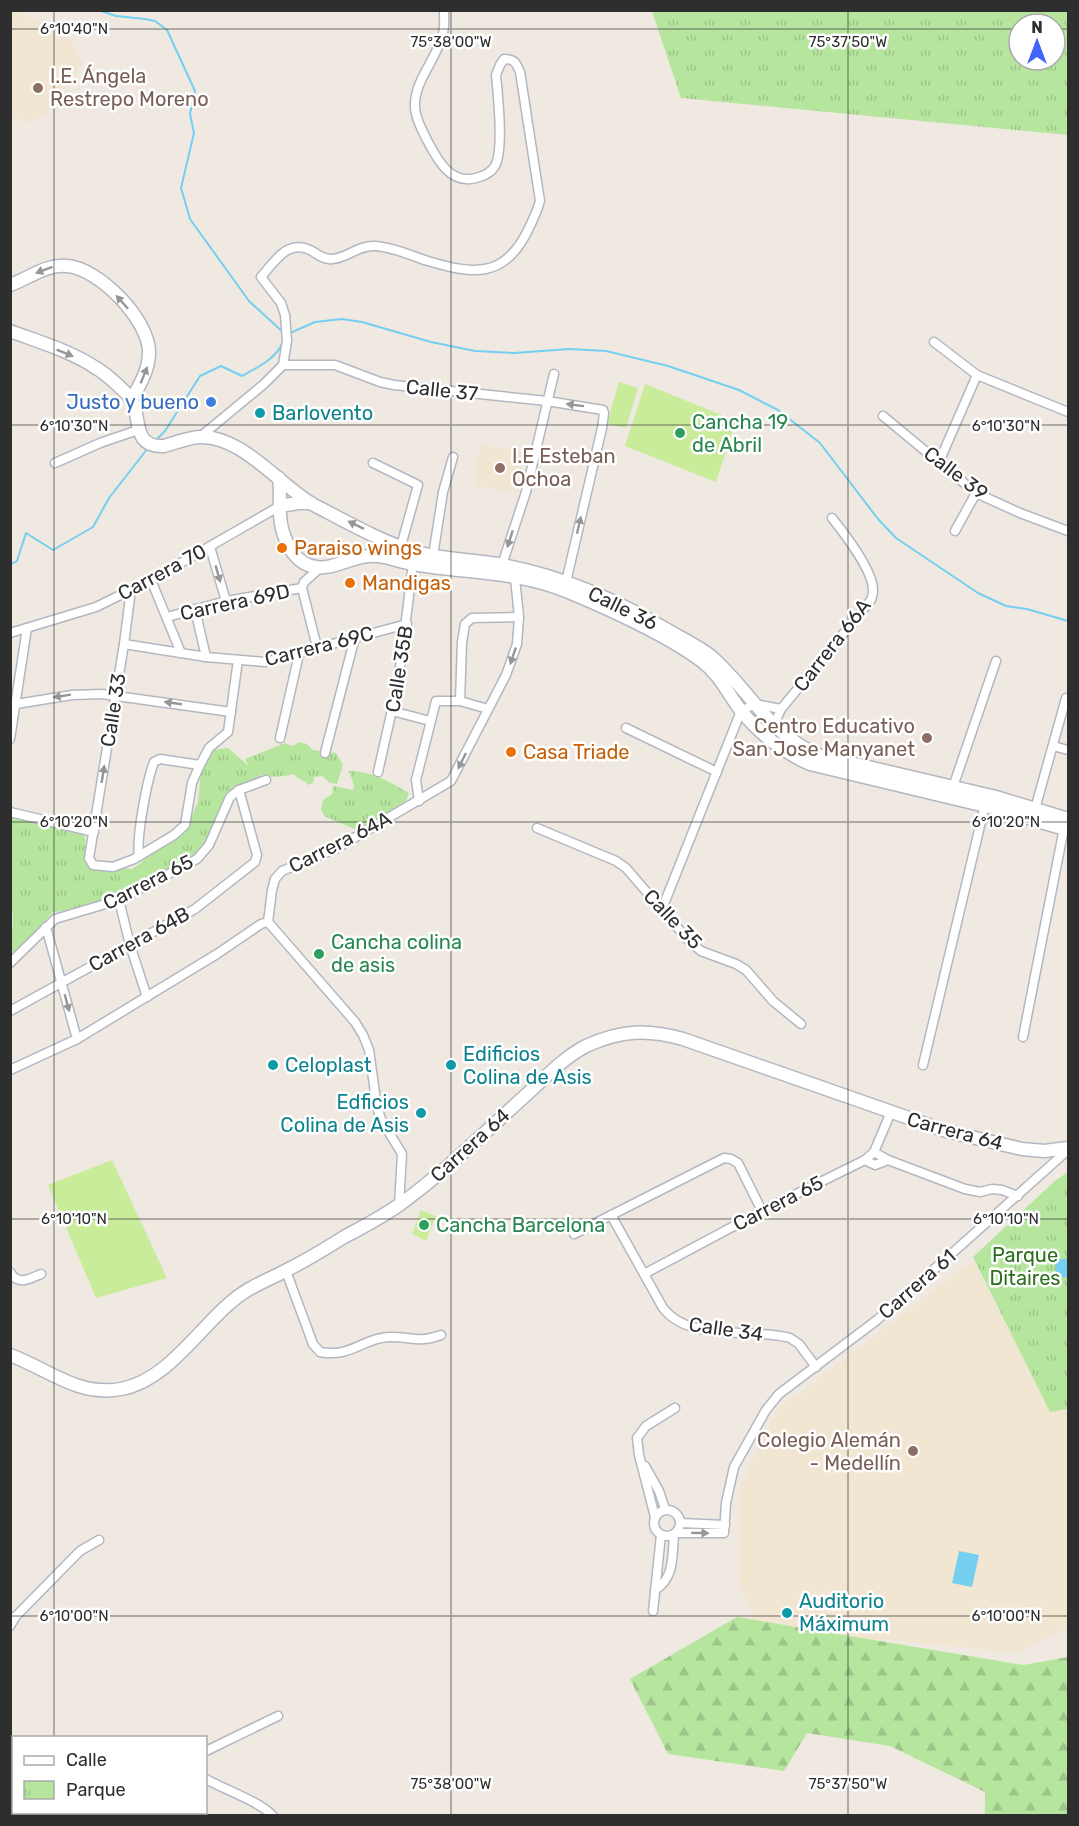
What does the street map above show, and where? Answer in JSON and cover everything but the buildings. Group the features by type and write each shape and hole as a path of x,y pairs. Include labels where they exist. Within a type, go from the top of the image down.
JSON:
{"main road":[{"path":"10,285 44,269 56,266 79,268 102,281 131,311 144,332 150,350 148,367 132,399"},
{"path":"10,331 95,367 132,399 138,429"},
{"name":"Calle 36","path":"138,429 145,441 158,446 200,437 212,438 234,447 269,469 311,503 400,546 433,556 502,565 566,582 620,605 710,656 774,725 795,744 821,756 1035,809 1067,826"},
{"path":"279,478 280,512 293,553 300,561 320,568 369,556 378,537"},
{"path":"280,512 298,503 311,503"},
{"name":"Calle 36","path":"369,556 413,564 500,574 563,590 661,636 703,662 722,680 741,711 771,741 792,756 810,764 1067,826"},
{"name":"Carrera 64","path":"10,1355 76,1386 108,1391 124,1388 156,1375 231,1302 255,1285 288,1277 428,1183 571,1054 606,1038 626,1033 655,1032 683,1039 946,1131 1022,1149 1044,1151 1068,1149"}],"street":[{"path":"200,437 264,384 283,365 287,341 281,303 261,277 290,248 297,246 305,248 330,260 340,258 363,246 386,247 430,262 471,271 491,269 503,264 522,244 537,214 540,201 520,72 516,62 504,59 496,75 499,151 496,165 488,174 474,179 457,177 447,172 436,158 416,115 416,92 440,43 444,10"},
{"path":"934,342 977,375 1068,412"},
{"name":"Calle 37","path":"283,365 335,365 387,384 547,401 603,410 602,428 566,582"},
{"path":"502,565 526,492 554,374"},
{"path":"939,462 977,375"},
{"name":"Calle 39","path":"883,416 976,493 1020,513 1068,530"},
{"path":"55,463 99,442 138,429"},
{"path":"433,556 443,492 453,457"},
{"path":"373,463 418,485 418,492 400,546"},
{"path":"955,531 976,493"},
{"name":"Carrera 70","path":"10,633 96,607 151,580 267,513 280,512"},
{"name":"Carrera 66A","path":"774,725 781,709 871,600 874,590 851,543 832,518"},
{"path":"210,547 226,601"},
{"name":"Calle 35B","path":"378,772 392,711 413,564"},
{"path":"317,647 302,588 304,582 320,568"},
{"name":"Carrera 64A","path":"268,922 275,879 282,871 337,848 451,781 507,675 517,644 519,618 515,578"},
{"path":"151,580 181,653"},
{"name":"Carrera 69D","path":"167,617 226,601 302,588"},
{"name":"Calle 33","path":"131,589 89,858 93,865 113,867 139,856"},
{"path":"195,609 206,657"},
{"path":"460,701 462,642 465,624 477,617 519,618"},
{"name":"Carrera 69C","path":"124,644 206,657 265,662 406,624"},
{"path":"10,738 13,704 27,628"},
{"path":"325,753 355,637"},
{"path":"280,738 299,654"},
{"path":"139,856 174,835 185,825 192,783 200,765 209,748 228,732 238,660"},
{"path":"953,787 996,661"},
{"path":"13,704 72,695 115,695 231,712"},
{"path":"1035,809 1066,698"},
{"path":"419,801 416,780 436,701 460,701 488,709"},
{"path":"662,909 741,711 754,704"},
{"name":"Carrera 66A","path":"754,704 781,709"},
{"path":"392,711 430,721"},
{"path":"626,728 717,772"},
{"path":"1053,746 1068,750"},
{"path":"139,856 139,840 146,796 154,762 160,759 200,765"},
{"path":"239,790 266,780"},
{"name":"Carrera 64B","path":"10,1011 195,909 255,862 257,855 239,790"},
{"name":"Carrera 65","path":"10,963 55,919 119,900 197,859 209,845 227,802 239,790"},
{"path":"923,1065 985,806"},
{"path":"10,812 93,832"},
{"path":"1023,1037 1067,826"},
{"name":"Calle 35","path":"537,828 616,861 626,868 689,941 701,951 746,970 773,1001 801,1024"},
{"path":"119,900 130,945 147,997"},
{"path":"10,1070 77,1039 217,954 261,924 268,922 348,1014 363,1035 369,1050 377,1107 381,1119 402,1154 399,1204"},
{"path":"46,927 77,1039"},
{"name":"Carrera 65","path":"644,1274 762,1211 865,1160 874,1152 891,1112"},
{"name":"Carrera 61","path":"725,1529 730,1480 742,1450 765,1410 779,1394 877,1320 1068,1149"},
{"path":"874,1152 888,1160 965,1189 980,1192 992,1189 1002,1190 1018,1196"},
{"path":"574,1234 724,1158 738,1163 762,1211"},
{"path":"865,1160 875,1165 888,1160"},
{"name":"Calle 34","path":"611,1215 670,1317 692,1328 790,1338 799,1344 816,1367"},
{"path":"10,1272 19,1281 41,1274"},
{"path":"288,1277 313,1344 320,1352 341,1354 390,1337 427,1340 441,1335"},
{"path":"653,1611 661,1539 655,1528 655,1517 639,1455 637,1438 646,1426 675,1408"},
{"path":"639,1455 662,1498 665,1509"},
{"path":"651,1502 656,1498 662,1498"},
{"path":"655,1517 665,1509"},
{"path":"655,1590 662,1586 668,1577 674,1537 681,1523 678,1514 665,1509"},
{"path":"681,1523 725,1529"},
{"path":"661,1539 725,1529"},
{"path":"10,1626 16,1616 80,1551 99,1540"},
{"path":"207,1750 278,1716"},
{"path":"207,1780 267,1809 273,1815"}],"shaded area":[{"name":"I.E. Ángela Restrepo Moreno","path":"11,10 20,11 72,41 83,63 45,115 26,123 11,112"},
{"name":"I.E Esteban Ochoa","path":"480,445 526,451 517,493 474,486"},
{"name":"Colegio Alemán - Medellín","path":"974,1261 1050,1412 1068,1409 1068,1630 1059,1632 1017,1653 880,1639 774,1667 740,1587 739,1491 777,1408 802,1392"}],"green space":[{"path":"652,11 1068,11 1068,135 681,98"},
{"path":"619,382 638,388 626,428 607,424"},
{"name":"Cancha 19 de Abril","path":"645,384 736,421 716,482 625,446"},
{"path":"299,742 307,744 313,750 336,753 343,765 337,784 330,783 322,776 314,777 313,783 308,785 294,774 277,777 260,774 264,778 227,795 222,802 217,823 197,858 117,896 66,911 53,912 24,944 11,953 13,921 10,902 11,814 84,831 87,859 93,866 132,869 155,848 187,826 198,802 201,771 213,750 228,748 249,766 245,759 285,743 295,745"},
{"path":"349,771 373,775 395,785 409,793 406,801 359,831 324,816 321,809 323,800 332,794 333,786 353,790 354,785"},
{"path":"112,1160 167,1278 96,1298 48,1185"},
{"name":"Parque Ditaires","path":"1068,1172 1068,1409 1050,1412 973,1257 1056,1180"},
{"name":"Cancha Barcelona","path":"421,1210 436,1216 426,1241 412,1234"},
{"path":"737,1617 1023,1665 1068,1657 1068,1815 985,1815 985,1792 890,1746 807,1733 784,1771 668,1754 630,1679"}],"water":[{"path":"1055,1259 1068,1259 1068,1277 1056,1277"},
{"path":"959,1551 979,1555 972,1587 952,1583"}],"waterway":[{"path":"98,10 116,16 155,21 167,30 195,91 190,114 194,133 181,188 190,219 249,301 284,333"},
{"path":"290,333 315,322 342,319 475,351 514,353 569,349 606,351 668,366 739,390 778,410 820,443 878,519 896,538 978,593 1006,606 1027,609 1068,621"},
{"path":"156,440 165,431 200,376 221,366 242,376 271,358 283,342"},
{"path":"10,565 17,561 26,533 53,550 93,527 109,498 148,448"}],"place":[{"name":"I.E. Ángela Restrepo Moreno","path":"38,88"},
{"name":"Justo y bueno","path":"211,402"},
{"name":"Barlovento","path":"260,413"},
{"name":"Cancha 19 de Abril","path":"680,433"},
{"name":"I.E Esteban Ochoa","path":"500,468"},
{"name":"Paraiso wings","path":"282,548"},
{"name":"Mandigas","path":"350,583"},
{"name":"Centro Educativo San Jose Manyanet","path":"927,738"},
{"name":"Casa Triade","path":"511,752"},
{"name":"Cancha colina de asis","path":"319,954"},
{"name":"Celoplast","path":"273,1065"},
{"name":"Edificios Colina de Asis","path":"451,1065"},
{"name":"Edficios Colina de Asis","path":"421,1113"},
{"name":"Cancha Barcelona","path":"424,1225"},
{"name":"Colegio Alemán - Medellín","path":"913,1451"},
{"name":"Auditorio Máximum","path":"787,1613"}]}
